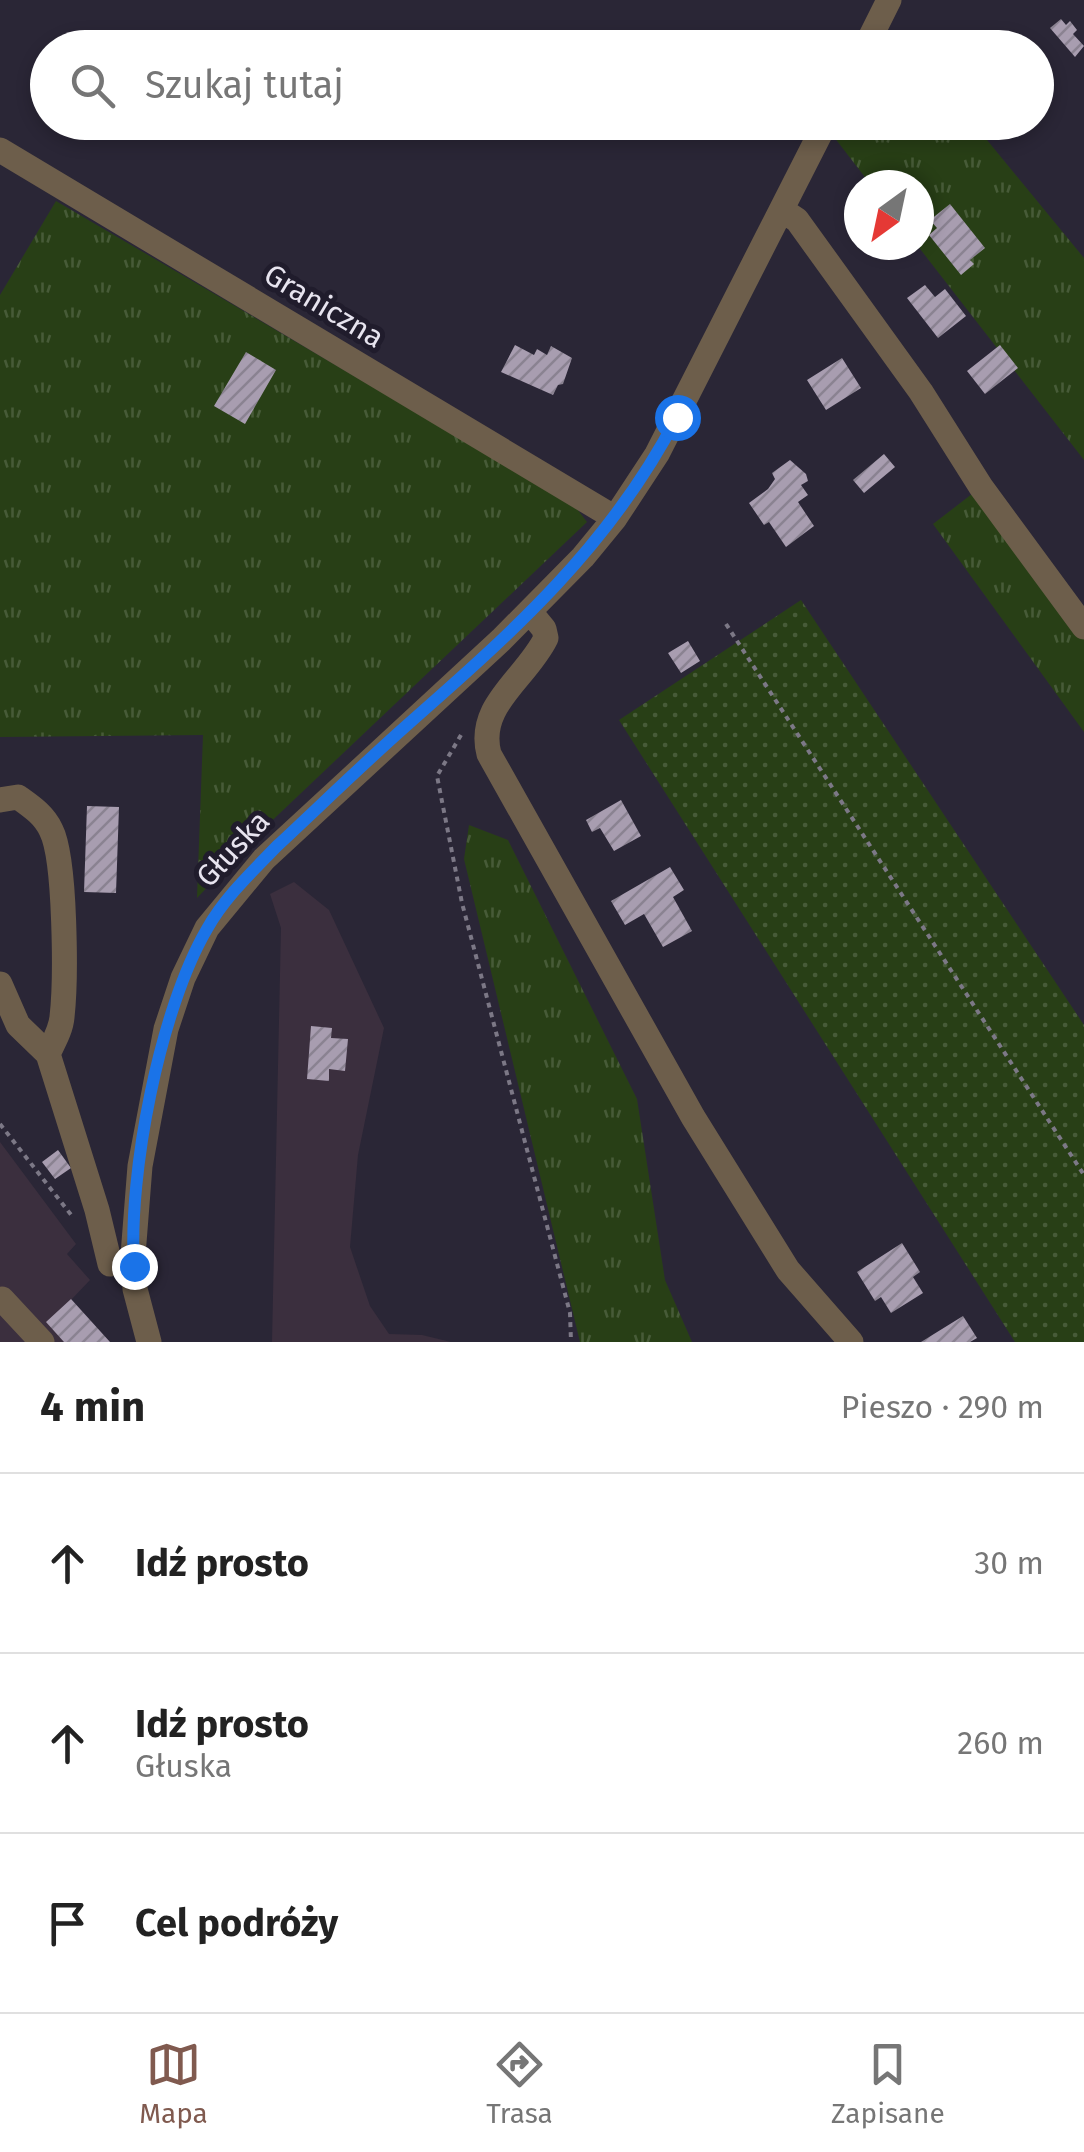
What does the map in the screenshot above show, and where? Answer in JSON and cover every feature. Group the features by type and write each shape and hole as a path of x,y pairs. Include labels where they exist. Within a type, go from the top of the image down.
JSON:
{"street":[{"path":"873,30 889,0"},
{"name":"Głuska","path":"149,1342 134,1279 137,1188 162,1043 183,978 202,938 250,873 530,612 615,518 658,454 817,140"},
{"name":"Graniczna","path":"0,150 615,518"},
{"path":"782,210 798,220 921,392 981,487 1084,627"},
{"path":"530,612 544,629 546,638 490,714 486,740 489,754 694,1117 788,1270 851,1342"},
{"path":"0,800 18,797 38,811 58,847 62,1021 48,1054"},
{"path":"0,984 18,1025 48,1054 110,1264"},
{"path":"0,1301 42,1342"}],"path":[{"path":"726,624 1084,1175"},
{"path":"464,731 437,776 462,904 570,1313 571,1342"},
{"path":"0,1124 73,1217"}],"shaded area":[{"path":"294,882 329,910 384,1028 358,1155 350,1247 370,1306 389,1334 422,1335 451,1342 272,1342 281,928 270,894"},
{"path":"0,1142 76,1244 67,1254 90,1280 71,1300 110,1342 0,1342"}],"green space":[{"path":"836,140 987,140 1084,258 1084,460 929,260 934,260 934,170 859,170"},
{"path":"56,201 574,505 587,522 260,832 197,898 203,735 0,737 0,295"},
{"path":"981,487 1084,627 1084,732 933,524"},
{"path":"801,600 1084,1025 1084,1342 1015,1342 619,720"},
{"path":"469,825 508,840 637,1099 665,1280 692,1342 580,1342 464,859"}],"building":[{"path":"1061,19 1066,25 1070,21 1077,30 1073,34 1084,46 1075,57 1050,28"},
{"path":"950,204 985,248 970,260 974,264 961,275 934,241 934,217"},
{"path":"925,285 935,297 945,289 966,316 938,338 907,298"},
{"path":"515,345 534,355 537,349 547,355 551,346 572,358 563,384 558,385 553,395 501,372"},
{"path":"1000,345 1018,368 985,394 967,371"},
{"path":"246,352 276,370 245,424 214,406"},
{"path":"842,358 861,388 826,410 807,380"},
{"path":"884,454 895,467 864,493 853,480"},
{"path":"790,460 806,474 808,481 801,485 808,495 798,502 814,526 786,547 769,522 764,525 749,503 768,489 775,479 772,473"},
{"path":"688,641 700,661 681,673 668,653"},
{"path":"621,800 641,836 614,851 600,828 592,832 586,820"},
{"path":"87,806 119,807 116,893 84,892"},
{"path":"670,867 684,890 673,897 692,931 663,947 644,914 625,925 611,901"},
{"path":"311,1026 332,1028 331,1038 348,1039 345,1071 329,1069 329,1081 307,1079"},
{"path":"58,1150 71,1168 55,1179 42,1162"},
{"path":"902,1243 920,1272 913,1277 923,1293 891,1313 881,1297 875,1301 857,1272"},
{"path":"71,1299 110,1342 64,1342 46,1322"},
{"path":"963,1316 977,1338 970,1342 921,1342"}],"route":[{"path":"134,1266 137,1188 158,1061 183,978 213,919 277,846 501,640 583,557 633,495 677,417"}]}
